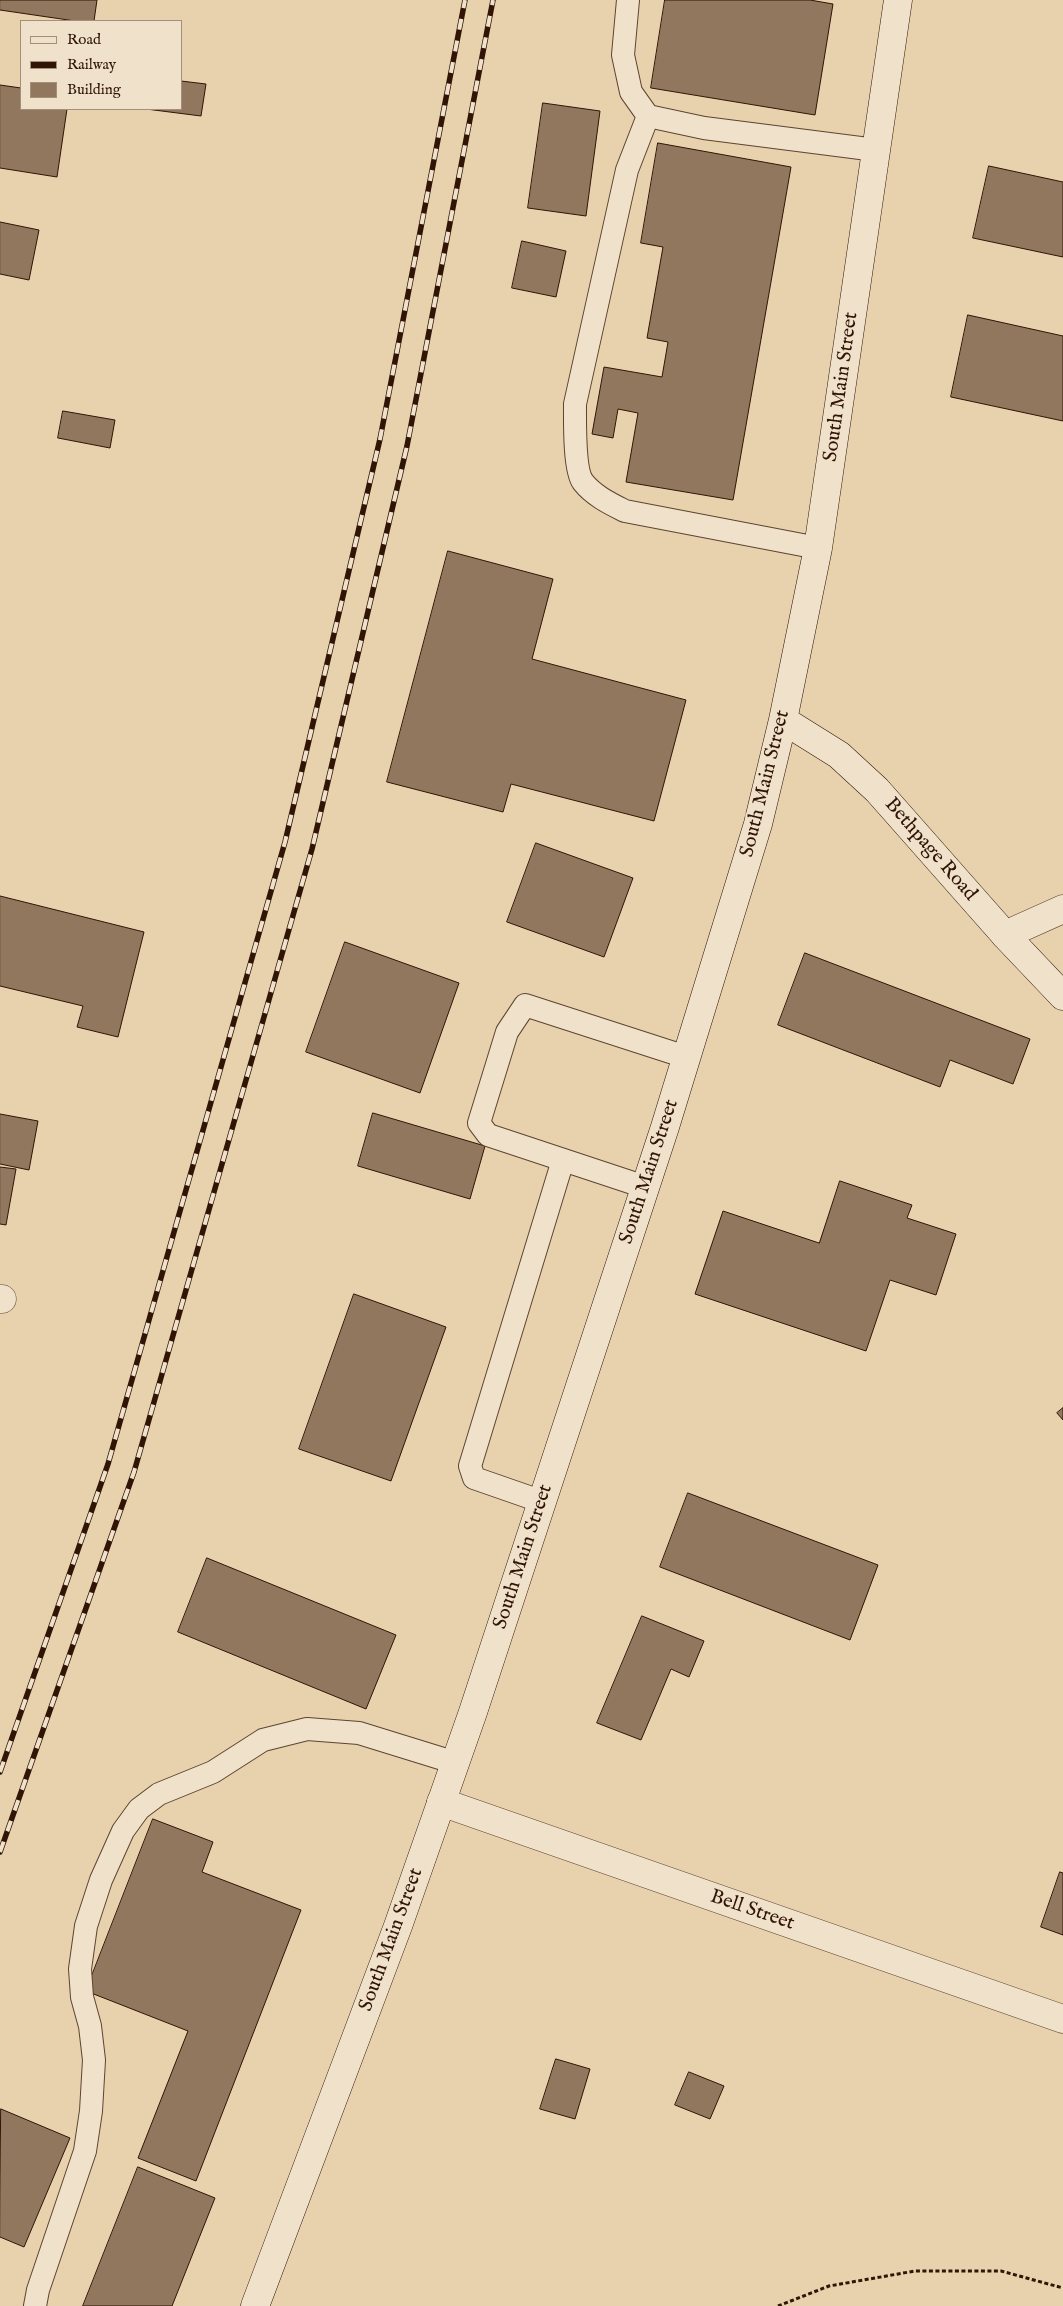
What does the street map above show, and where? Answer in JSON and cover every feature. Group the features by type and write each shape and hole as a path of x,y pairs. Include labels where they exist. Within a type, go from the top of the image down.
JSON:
{"main road":[{"name":"South Main Street","path":"255,2306 398,1926 456,1763 645,1187 758,824 784,720 818,548 898,0"},
{"name":"Bethpage Road","path":"784,720 839,755 877,790 1005,935 1063,996"},
{"path":"1005,935 1063,909"},
{"name":"Bell Street","path":"441,1802 1063,2019"}],"lane":[{"path":"628,0 623,55 631,92 648,116 704,128 876,150"},
{"path":"648,116 627,170 575,404 575,444 582,481 605,501 626,511 818,548"},
{"path":"645,1187 488,1135 479,1123 507,1032 524,1005 686,1057"},
{"path":"542,1502 474,1478 470,1466 563,1160"},
{"path":"35,2306 38,2290 85,2151 91,2111 94,2060 90,2026 82,1997 80,1969 86,1926 101,1880 123,1831 139,1809 159,1794 213,1772 263,1740 307,1729 359,1734 456,1763"}],"path":[{"path":"778,2306 828,2286 915,2271 1001,2271 1063,2288"}],"building":[{"path":"0,0 97,0 94,20 68,20 0,10"},
{"path":"665,0 810,0 833,4 815,115 651,88"},
{"path":"182,81 206,84 201,116 154,110 182,110"},
{"path":"0,85 20,88 20,110 67,110 57,177 0,168"},
{"path":"543,103 600,111 586,216 528,208"},
{"path":"658,143 791,167 733,500 626,482 638,413 618,409 613,438 592,434 604,367 662,377 668,342 647,338 663,247 641,243"},
{"path":"989,166 1063,182 1063,257 973,238"},
{"path":"0,222 39,230 29,280 0,274"},
{"path":"522,241 566,251 556,297 512,288"},
{"path":"968,315 1063,336 1063,421 951,397"},
{"path":"63,411 115,420 110,448 58,438"},
{"path":"448,551 553,579 532,659 686,700 654,821 511,784 503,812 387,782"},
{"path":"536,843 633,878 604,957 507,922"},
{"path":"0,896 144,932 118,1037 77,1027 83,1006 0,986"},
{"path":"345,942 459,983 420,1093 306,1052"},
{"path":"805,953 1030,1039 1013,1084 950,1060 940,1087 778,1025"},
{"path":"373,1113 485,1146 470,1199 358,1166"},
{"path":"0,1114 38,1121 29,1170 0,1164"},
{"path":"0,1167 16,1169 6,1225 0,1224"},
{"path":"840,1181 912,1205 907,1218 956,1234 936,1295 890,1280 866,1351 695,1294 723,1211 819,1243"},
{"path":"354,1294 446,1327 391,1481 299,1449"},
{"path":"1063,1408 1063,1420 1057,1413"},
{"path":"688,1493 878,1565 850,1640 660,1567"},
{"path":"207,1558 396,1635 366,1709 178,1632"},
{"path":"642,1616 704,1641 689,1677 671,1669 641,1740 597,1723"},
{"path":"153,1819 213,1842 202,1872 301,1910 196,2181 138,2158 188,2031 86,1991"},
{"path":"1060,1872 1063,1873 1063,1935 1041,1927"},
{"path":"556,2059 590,2069 575,2119 540,2109"},
{"path":"689,2072 724,2086 710,2119 675,2105"},
{"path":"1,2109 70,2138 24,2247 0,2237"},
{"path":"138,2167 215,2198 172,2306 83,2306"}],"railway":[{"path":"0,1772 108,1464 285,842 380,439 465,0"},
{"path":"0,1852 134,1472 312,849 407,446 493,0"}]}
